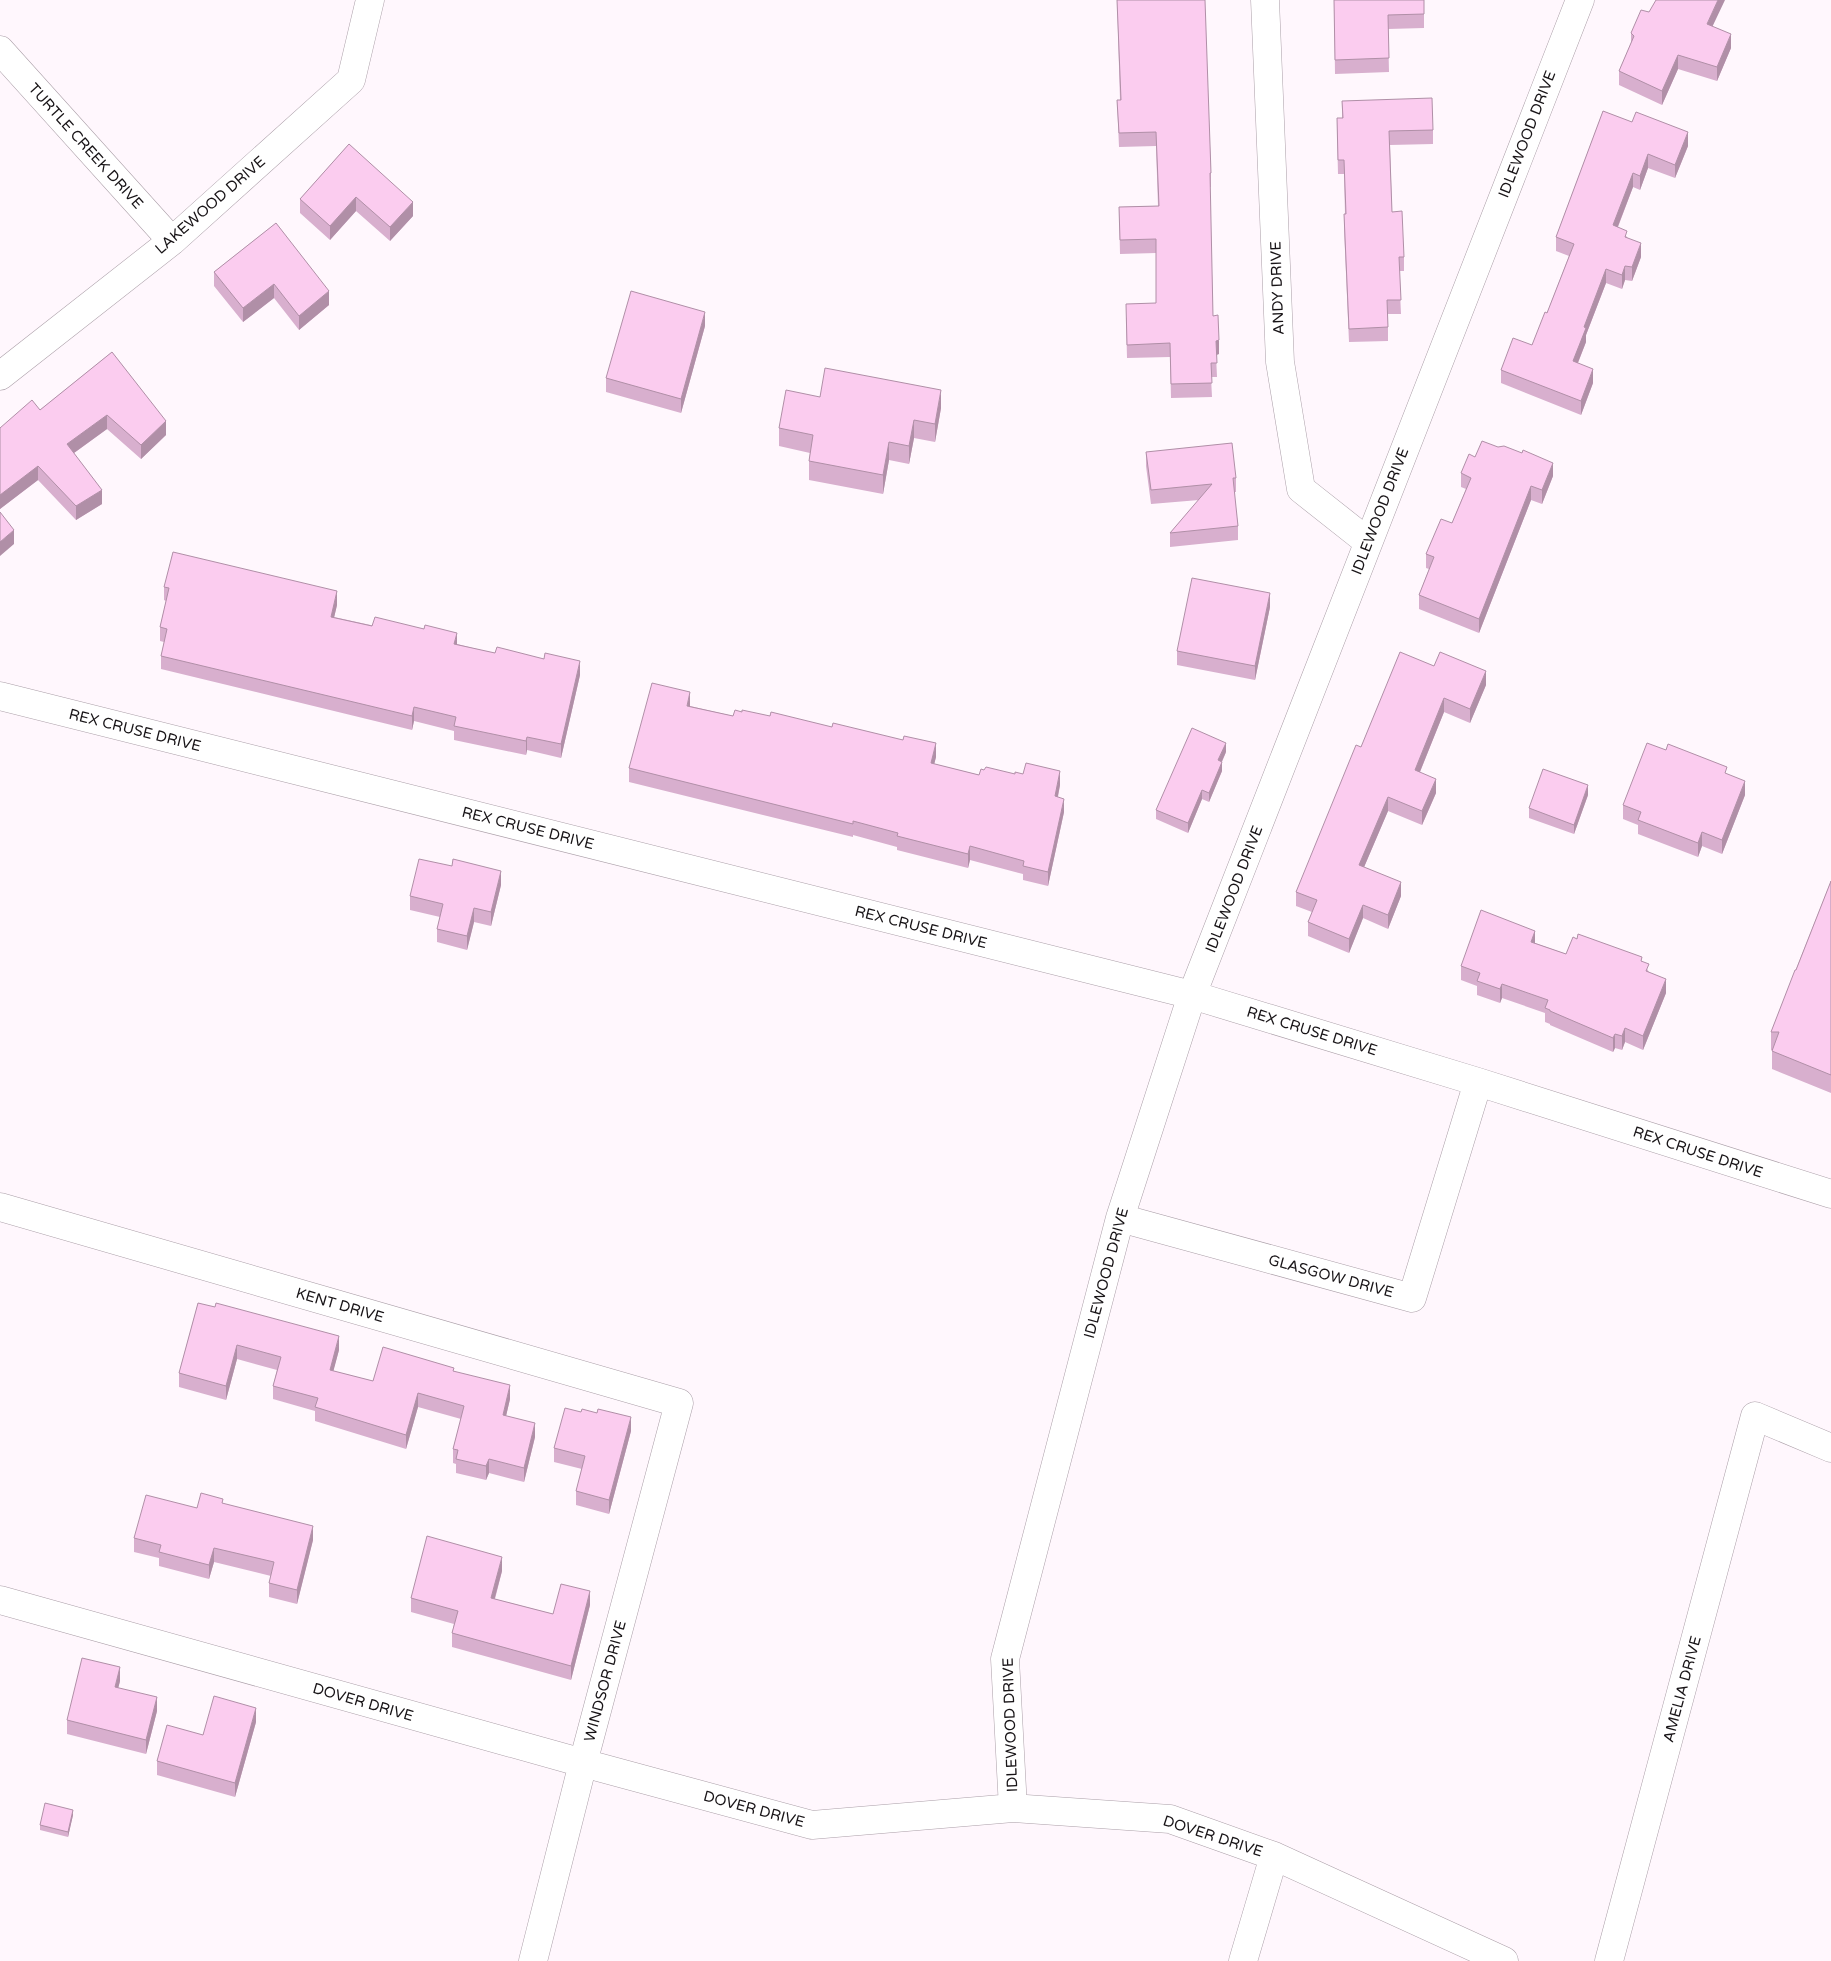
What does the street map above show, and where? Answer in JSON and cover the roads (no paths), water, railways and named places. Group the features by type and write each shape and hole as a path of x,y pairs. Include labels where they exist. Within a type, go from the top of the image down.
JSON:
{"street":[{"name":"LAKEWOOD DRIVE","path":"0,376 172,241 351,80 370,0"},
{"name":"ANDY DRIVE","path":"1265,0 1280,362 1301,489 1368,542"},
{"name":"IDLEWOOD DRIVE","path":"1013,1808 1005,1659 1120,1218 1192,995 1580,0"},
{"name":"TURTLE CREEK DRIVE","path":"0,50 172,241"},
{"name":"REX CRUSE DRIVE","path":"0,696 1192,995 1478,1082 1831,1194"},
{"name":"GLASGOW DRIVE","path":"1120,1218 1412,1298 1478,1082"},
{"name":"KENT DRIVE","path":"0,1207 679,1403"},
{"name":"WINDSOR DRIVE","path":"533,1961 679,1403"},
{"name":"AMELIA DRIVE","path":"1608,1961 1755,1416 1831,1448"},
{"name":"DOVER DRIVE","path":"0,1600 583,1764 812,1825 1013,1808 1170,1819 1274,1856 1504,1961"},
{"path":"1243,1961 1274,1856"}]}
